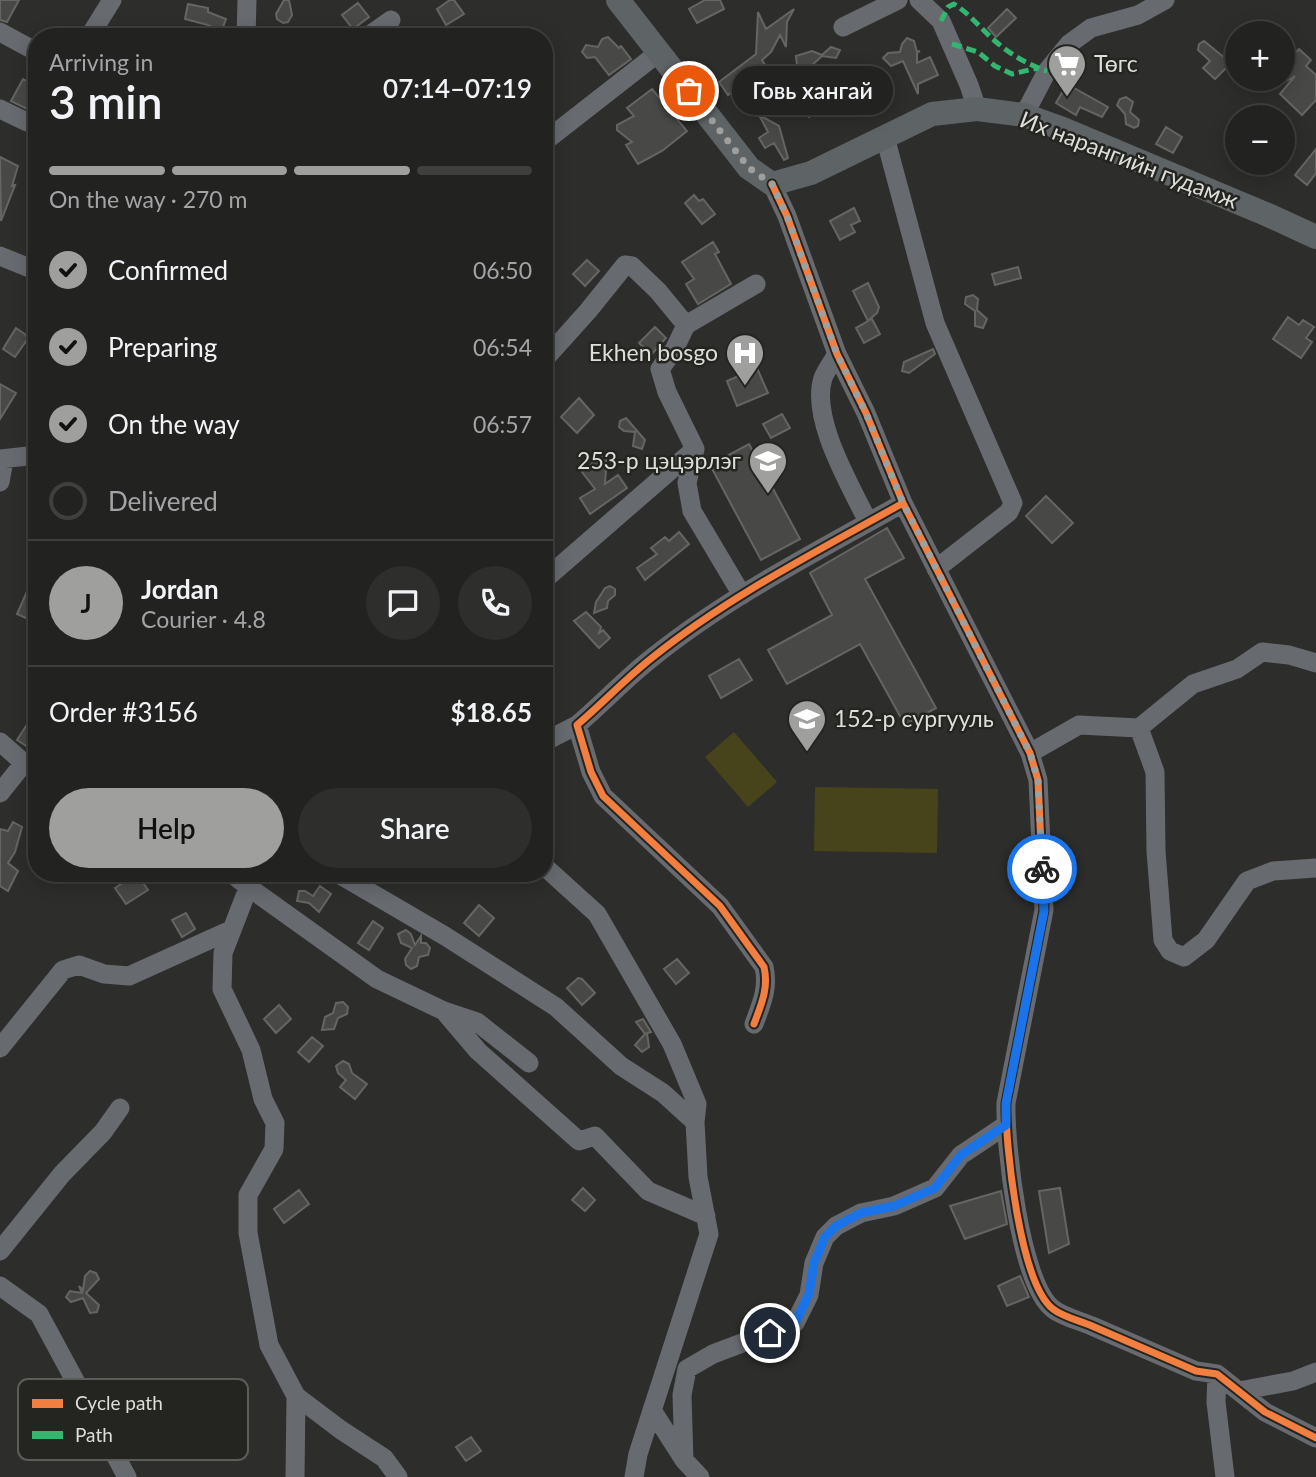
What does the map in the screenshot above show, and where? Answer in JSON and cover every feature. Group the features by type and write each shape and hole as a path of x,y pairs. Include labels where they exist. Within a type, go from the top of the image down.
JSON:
{"main road":[{"path":"618,0 749,168 772,184"},
{"name":"Их нарангийн гудамж","path":"772,184 811,173 932,114 977,109 1024,115 1109,147 1316,237"}],"street":[{"path":"95,28 112,0"},
{"path":"246,28 247,0"},
{"path":"843,27 898,0"},
{"path":"919,0 941,21 977,109"},
{"path":"1024,115 1047,71 1069,44 1091,28 1138,15 1165,0"},
{"path":"380,28 391,20"},
{"path":"0,32 28,47"},
{"path":"553,135 658,53"},
{"path":"0,109 28,122"},
{"path":"885,137 935,323 1013,503 1009,512 936,569"},
{"path":"772,184 787,216 837,354 866,413 903,503 1030,753 1038,780 1044,911 1006,1103 1017,1224 1035,1280 1052,1309 1196,1371 1217,1374 1265,1412 1316,1437"},
{"path":"0,256 28,267"},
{"path":"553,350 625,265 632,266 658,291 686,325"},
{"path":"742,595 692,511 687,483 695,449 667,392 660,369 674,350 686,325 756,284"},
{"path":"837,354 823,379 823,407 829,444 868,522"},
{"path":"553,572 695,449"},
{"path":"0,482 2,459 28,456"},
{"path":"553,738 577,725 653,657 742,595 903,503"},
{"path":"1030,753 1079,725 1139,728 1193,684 1237,670 1262,652 1289,655 1316,663"},
{"path":"577,725 591,772 603,796 720,906 764,967 764,995 754,1024"},
{"path":"1139,728 1155,772 1156,851 1161,913 1164,940 1170,951 1184,957 1206,940 1247,881 1273,871 1316,868"},
{"path":"0,743 28,764"},
{"path":"0,793 28,767"},
{"path":"553,874 597,914 672,1044 697,1104 695,1122 698,1177 709,1234 699,1272 638,1454 634,1477"},
{"path":"242,882 377,979 444,1011 477,1022 529,1063"},
{"path":"352,882 445,936 545,1000 621,1066 663,1093 695,1122"},
{"path":"247,886 223,953 222,989 251,1051 263,1099 275,1123 274,1149 248,1195 248,1233 269,1345 296,1396 384,1458 400,1476"},
{"path":"0,1048 63,970 79,965 104,975 129,976 231,930"},
{"path":"444,1011 478,1051 579,1141 595,1136 648,1191 706,1216"},
{"path":"0,1251 62,1174 103,1132 120,1108"},
{"path":"684,1460 682,1395 687,1369 713,1354 795,1323 809,1294 814,1263 825,1237 836,1226 861,1213 894,1206 935,1188 961,1155 1006,1125"},
{"path":"0,1286 39,1314 74,1379"},
{"path":"1239,1391 1293,1381 1316,1371"},
{"path":"1217,1374 1216,1402 1225,1477"},
{"path":"295,1477 296,1396"},
{"path":"652,1410 684,1460 700,1477"},
{"path":"118,1460 127,1477"}],"shaded area":[{"path":"734,732 777,782 748,807 705,757"},
{"path":"815,787 938,789 937,853 814,851"}],"building":[{"path":"0,0 19,0 7,22 0,20"},
{"path":"284,0 289,0 292,15 288,22 283,23 277,19 276,14"},
{"path":"454,0 464,14 446,25 437,9"},
{"path":"705,0 720,0 724,9 697,23 689,9"},
{"path":"358,3 369,17 352,28 342,15"},
{"path":"188,4 208,8 208,12 226,19 223,28 214,28 185,19"},
{"path":"794,9 787,22 786,47 780,35 771,52 762,60 767,68 728,95 719,82 756,54 758,12 766,29"},
{"path":"1007,9 1016,18 996,37 988,28"},
{"path":"608,37 619,48 621,46 631,59 609,75 595,57 587,58 582,52 586,45 598,47 602,39"},
{"path":"907,38 914,41 917,52 920,51 917,53 917,63 930,57 938,75 918,84 918,94 903,61 891,66 883,58 888,53 900,52"},
{"path":"1204,41 1225,58 1225,69 1215,79 1203,68 1210,61 1198,50 1199,44"},
{"path":"831,47 840,50 836,58 822,56 811,66 809,78 798,75 796,56 812,51 822,55"},
{"path":"1299,49 1311,60 1306,66 1316,75 1316,100 1302,115 1295,105 1280,94 1282,91 1295,91 1295,54"},
{"path":"23,79 28,82 27,109 11,101"},
{"path":"1067,84 1108,107 1102,117 1080,107 1076,115 1056,103"},
{"path":"816,88 827,106 809,117 798,99"},
{"path":"652,89 687,131 662,151 638,164 626,145 632,142 617,130 617,125 634,116 627,108"},
{"path":"1126,97 1133,102 1130,112 1139,120 1138,126 1134,128 1126,124 1125,114 1117,105 1120,99"},
{"path":"759,115 779,126 788,158 784,160 774,143 765,148 759,138 768,132"},
{"path":"1166,127 1182,137 1173,153 1156,144"},
{"path":"1316,149 1316,173 1307,185 1295,175"},
{"path":"0,157 18,166 12,186 15,185 1,221"},
{"path":"694,195 699,201 703,199 715,214 702,224 685,203"},
{"path":"854,208 860,221 851,225 855,232 840,240 830,221"},
{"path":"713,242 719,252 715,254 731,284 698,304 686,284 694,279 682,262"},
{"path":"587,260 599,271 585,286 573,274"},
{"path":"1018,267 1021,278 995,285 992,274"},
{"path":"868,283 879,307 869,320 872,319 880,334 864,343 856,328 868,321 853,291"},
{"path":"973,295 978,299 977,310 987,319 983,328 975,326 975,311 965,304 966,297"},
{"path":"1288,317 1299,325 1303,320 1314,327 1306,338 1312,342 1301,358 1273,339"},
{"path":"655,327 666,338 651,355 639,343"},
{"path":"16,328 28,336 15,357 3,349"},
{"path":"933,349 935,354 909,373 902,371 904,362"},
{"path":"757,368 768,393 737,406 727,381"},
{"path":"0,384 16,393 0,419"},
{"path":"579,398 594,415 577,433 561,417"},
{"path":"782,414 790,428 771,438 763,424"},
{"path":"626,418 645,440 642,449 633,446 635,432 624,431 619,427 620,421"},
{"path":"749,444 800,539 761,560 710,465"},
{"path":"596,452 607,456 605,484 618,475 627,488 590,514 580,498 595,489 582,472 592,464"},
{"path":"1046,496 1073,523 1052,543 1026,516"},
{"path":"887,528 904,558 865,579 936,708 905,725 860,644 787,684 768,650 832,615 810,573"},
{"path":"679,532 689,544 645,580 637,568 657,554 651,548 665,537 669,541"},
{"path":"610,586 615,589 615,595 608,601 607,608 594,613 596,602 605,588"},
{"path":"28,589 28,619 17,614"},
{"path":"586,612 601,627 599,633 603,630 610,638 599,648 574,621"},
{"path":"739,659 752,680 721,698 709,676"},
{"path":"26,726 28,727 28,747 17,740"},
{"path":"13,822 22,827 15,852 8,863 18,871 8,891 0,886 0,829 8,831"},
{"path":"124,882 143,882 148,890 126,904 115,888"},
{"path":"320,886 331,894 319,912 309,903 297,901 299,891 313,896"},
{"path":"479,905 494,918 479,936 464,923"},
{"path":"186,913 195,929 182,937 172,920"},
{"path":"373,921 383,928 369,950 358,943"},
{"path":"406,930 411,934 415,945 421,936 421,943 426,943 430,948 428,955 419,957 417,966 411,969 406,965 405,959 412,948 401,943 398,934"},
{"path":"677,959 689,973 676,984 664,969"},
{"path":"578,978 595,993 582,1005 567,988"},
{"path":"343,1002 348,1007 347,1014 338,1018 334,1029 322,1030 325,1017 333,1013 336,1003"},
{"path":"279,1005 291,1019 276,1033 264,1019"},
{"path":"643,1019 651,1032 647,1033 649,1047 642,1052 635,1045 645,1034 636,1022"},
{"path":"312,1037 323,1046 309,1062 298,1052"},
{"path":"343,1061 349,1064 352,1073 367,1084 355,1099 340,1087 346,1080 338,1073 336,1066"},
{"path":"583,1188 595,1200 585,1211 572,1200"},
{"path":"1060,1188 1069,1244 1049,1253 1039,1191"},
{"path":"299,1190 309,1204 284,1223 274,1209"},
{"path":"1001,1191 1007,1224 965,1239 950,1206"},
{"path":"90,1271 96,1273 99,1279 86,1293 99,1305 97,1312 90,1313 83,1298 71,1302 66,1297 70,1291 82,1293 79,1286 83,1290 85,1276"},
{"path":"1020,1276 1029,1297 1007,1306 998,1286"},
{"path":"471,1437 481,1451 466,1461 456,1447"}],"marked path":[{"path":"941,21 948,7 954,4 1007,50 1047,71"},
{"path":"952,44 978,52 995,66 1012,74 1038,68"}],"cycle path":[{"path":"772,184 787,216 837,354 866,413 903,503 1030,753 1038,780 1044,910 1006,1103 1006,1123 1023,1244 1041,1295 1053,1309 1067,1317 1196,1371 1217,1374 1265,1412 1316,1438"},
{"path":"754,1024 765,989 764,967 720,906 603,796 591,772 577,725 643,665 712,614 903,503"}],"way so far":[{"path":"689,91 749,168 772,184 787,216 837,354 866,413 903,503 1030,753 1038,780 1042,869"}],"place":[{"name":"Говь хангай","path":"689,91"},
{"name":"Төгс","path":"1067,98"},
{"name":"Ekhen bosgo","path":"745,387"},
{"name":"253-р цэцэрлэг","path":"768,495"},
{"name":"152-р сургууль","path":"807,753"}],"route":[{"path":"770,1333 795,1323 809,1294 814,1263 825,1237 836,1226 861,1213 894,1206 935,1188 961,1155 1006,1125 1006,1103 1044,911 1042,869"}]}
